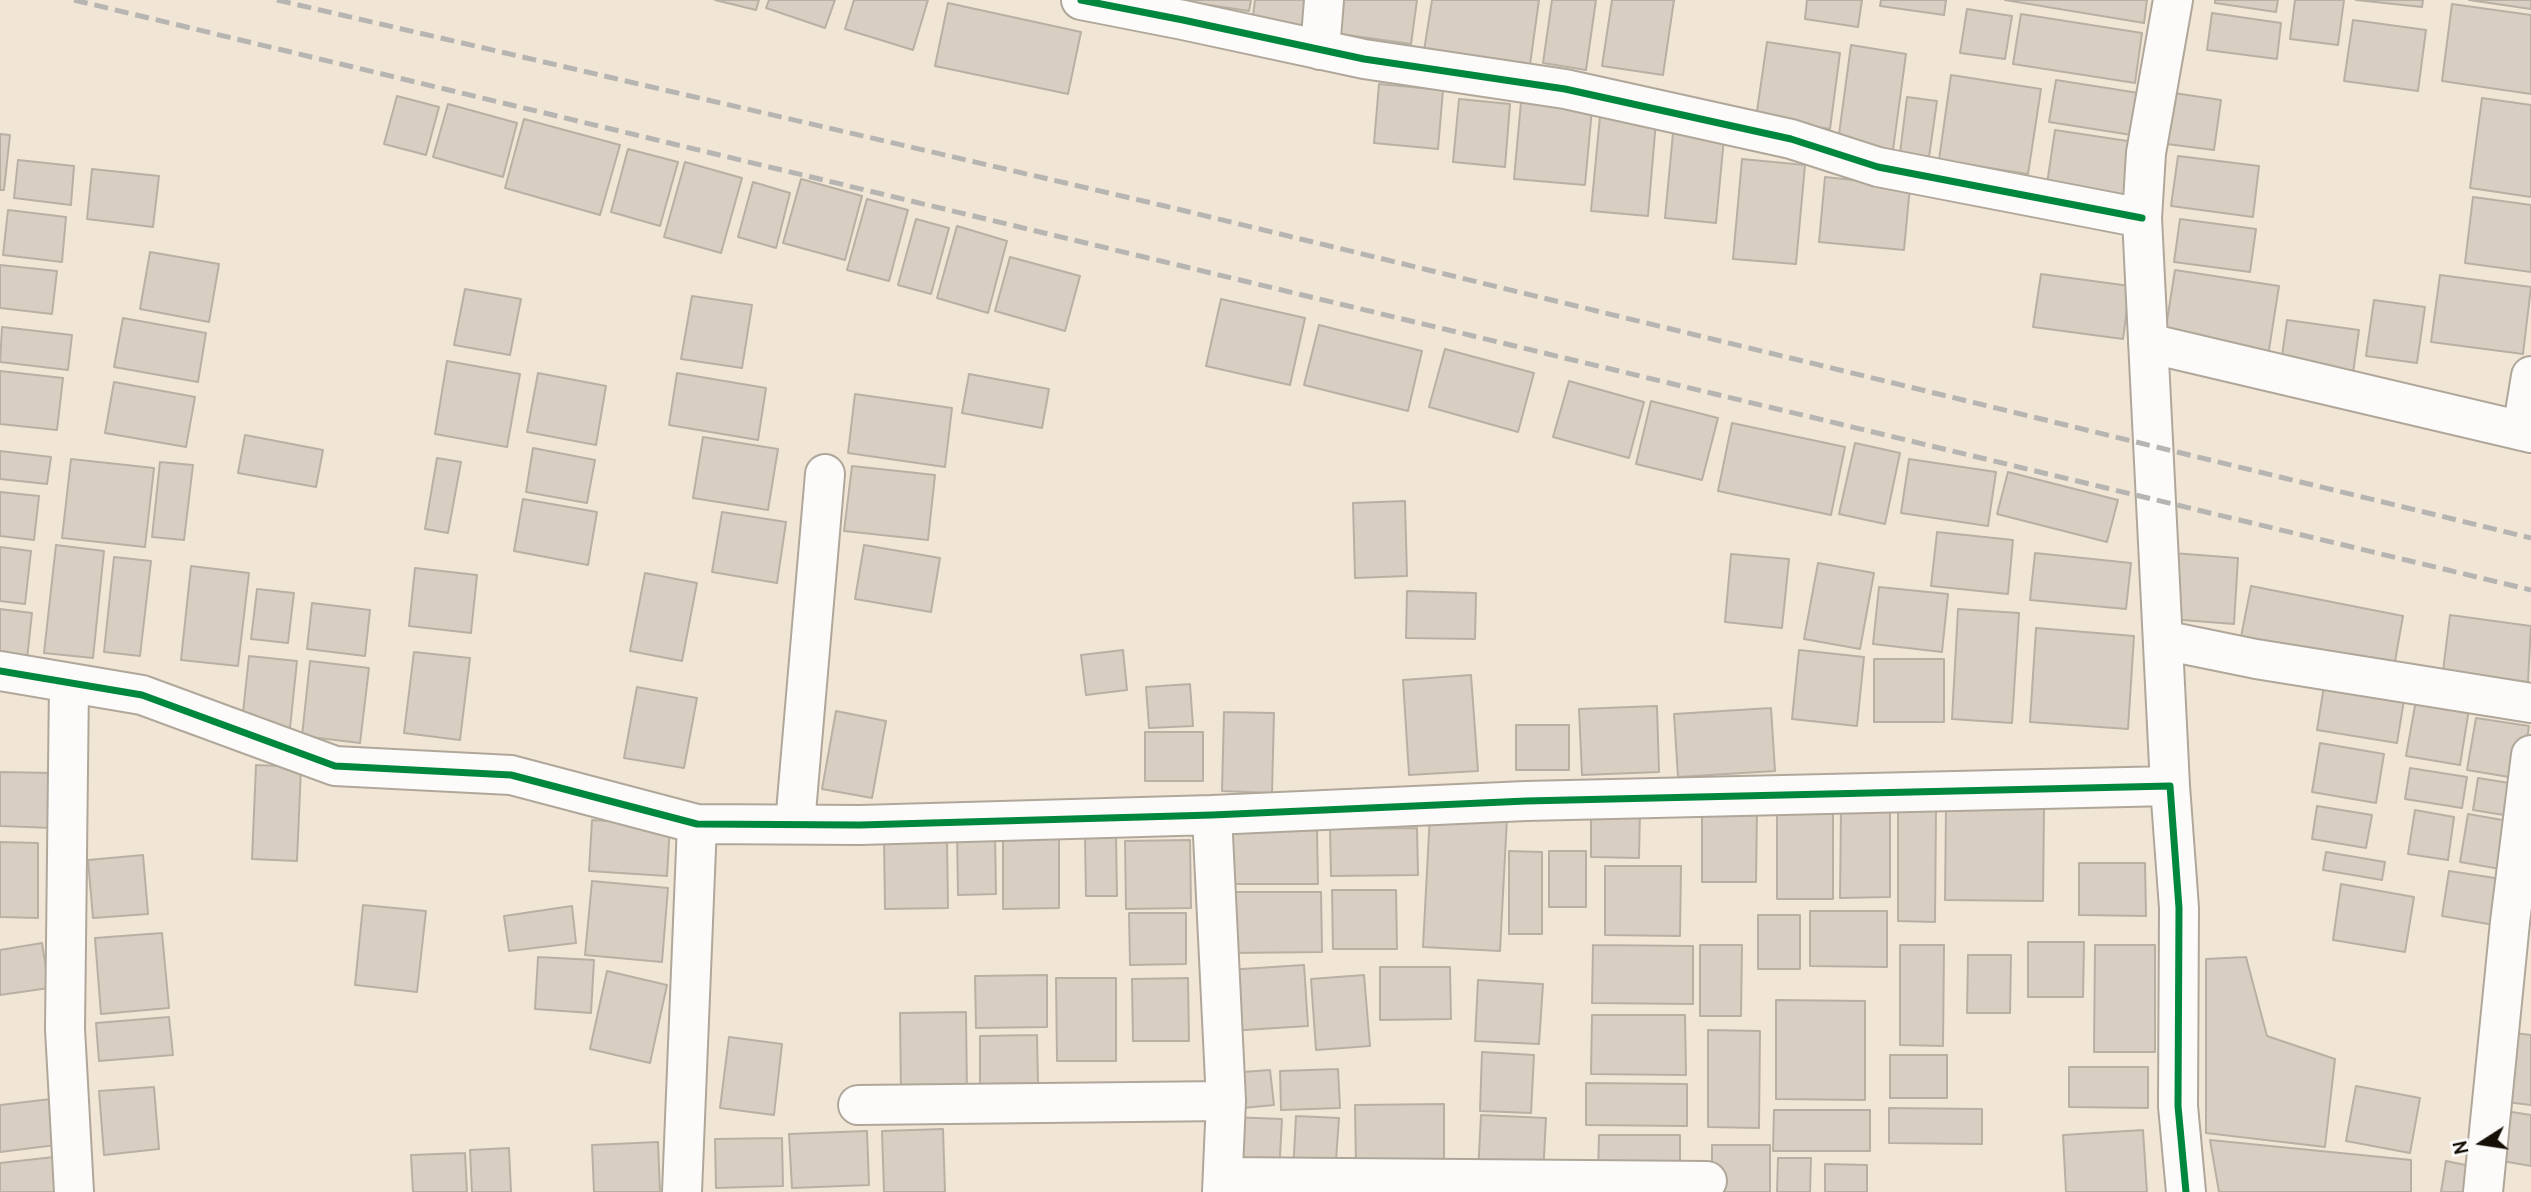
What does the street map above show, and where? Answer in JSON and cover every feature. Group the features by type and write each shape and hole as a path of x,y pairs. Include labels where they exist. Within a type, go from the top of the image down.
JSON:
{"street":[{"path":"1081,0 1364,60 1565,89 1791,139 1878,167 2142,218"},
{"path":"1320,50 1324,0"},
{"path":"2173,0 2146,153 2142,218 2170,786 2179,908 2178,1106 2186,1192"},
{"path":"2148,343 2527,432 2531,376"},
{"path":"795,824 825,474"},
{"path":"2163,640 2256,659 2531,703"},
{"path":"0,671 142,695 335,766 511,775 697,824 860,825 1212,815 1526,801 2170,786"},
{"path":"69,683 65,1029 74,1192"},
{"path":"2483,1192 2510,922 2531,755"},
{"path":"1212,815 1226,1101 1222,1185 1555,1187 1707,1181"},
{"path":"682,1192 697,824"},
{"path":"858,1105 1226,1101"}],"building":[{"path":"715,0 759,0 756,10"},
{"path":"769,0 835,0 825,28 766,8"},
{"path":"854,0 928,0 913,50 845,29"},
{"path":"1176,0 1251,0 1249,11"},
{"path":"1255,0 1315,0 1311,32 1252,24"},
{"path":"1337,0 1417,0 1411,44 1333,33"},
{"path":"1432,0 1539,0 1529,72 1423,57"},
{"path":"1552,0 1596,0 1586,70 1543,63"},
{"path":"1612,0 1674,0 1663,75 1602,66"},
{"path":"1807,0 1862,0 1858,27 1805,19"},
{"path":"1881,0 1946,0 1944,15 1880,6"},
{"path":"2005,0 2147,0 2144,23"},
{"path":"2215,0 2278,0 2276,12 2215,3"},
{"path":"2295,0 2344,0 2338,45 2290,39"},
{"path":"2356,0 2423,0 2422,7"},
{"path":"2469,0 2531,0 2531,9"},
{"path":"948,3 1081,32 1068,94 935,66"},
{"path":"2452,4 2531,15 2531,94 2442,81"},
{"path":"1967,9 2012,16 2005,59 1960,53"},
{"path":"2212,13 2281,23 2277,59 2207,50"},
{"path":"2021,14 2142,33 2135,83 2013,64"},
{"path":"2353,20 2426,30 2418,91 2344,81"},
{"path":"1767,42 1840,53 1830,129 1756,118"},
{"path":"1851,45 1906,54 1893,150 1838,142"},
{"path":"1951,75 2041,89 2028,174 1939,160"},
{"path":"2056,80 2145,94 2138,136 2049,122"},
{"path":"1379,84 1443,90 1438,149 1374,143"},
{"path":"2174,93 2221,100 2214,150 2167,144"},
{"path":"397,96 439,107 426,155 384,144"},
{"path":"1907,97 1937,101 1929,157 1900,153"},
{"path":"2482,98 2531,105 2531,197 2470,188"},
{"path":"1459,99 1510,104 1505,167 1453,162"},
{"path":"1521,102 1592,109 1585,185 1514,179"},
{"path":"448,104 517,123 503,177 433,157"},
{"path":"1600,116 1656,121 1648,216 1591,211"},
{"path":"524,119 620,145 600,215 505,188"},
{"path":"2055,130 2134,142 2126,196 2047,184"},
{"path":"1673,133 1724,138 1716,223 1665,218"},
{"path":"0,134 10,135 4,190 0,190"},
{"path":"628,149 678,162 660,226 611,212"},
{"path":"2178,156 2259,166 2253,217 2171,206"},
{"path":"1742,159 1805,165 1796,264 1733,259"},
{"path":"18,160 74,166 71,205 14,198"},
{"path":"685,162 742,178 721,253 664,237"},
{"path":"92,169 159,176 153,227 87,219"},
{"path":"1825,177 1910,186 1904,250 1819,242"},
{"path":"801,179 862,196 845,260 783,243"},
{"path":"753,182 790,193 776,248 738,237"},
{"path":"2473,197 2531,205 2531,272 2465,263"},
{"path":"867,199 908,210 889,281 847,270"},
{"path":"8,210 66,217 62,262 3,255"},
{"path":"916,219 949,228 931,294 898,285"},
{"path":"2180,219 2256,229 2250,272 2174,262"},
{"path":"957,226 1007,241 988,313 937,298"},
{"path":"150,252 219,264 209,322 140,309"},
{"path":"1010,257 1080,276 1065,331 995,311"},
{"path":"0,265 57,271 52,314 0,308"},
{"path":"2175,270 2279,286 2268,356 2164,340"},
{"path":"2041,274 2130,286 2123,339 2033,327"},
{"path":"2440,275 2531,287 2523,354 2431,342"},
{"path":"465,289 521,299 510,355 454,345"},
{"path":"692,296 752,305 742,368 681,359"},
{"path":"1221,299 1305,318 1290,385 1206,366"},
{"path":"2374,300 2425,307 2417,363 2366,356"},
{"path":"123,318 206,333 198,382 114,367"},
{"path":"2287,320 2359,330 2353,373 2281,363"},
{"path":"1319,325 1422,351 1408,411 1304,385"},
{"path":"2,327 72,335 68,370 0,362"},
{"path":"1445,349 1534,373 1518,432 1429,407"},
{"path":"447,361 520,374 507,447 435,434"},
{"path":"0,371 63,378 57,430 0,424"},
{"path":"538,373 606,386 596,445 527,432"},
{"path":"677,373 766,388 758,440 669,425"},
{"path":"969,374 1049,389 1042,428 962,413"},
{"path":"1569,381 1644,402 1629,458 1553,437"},
{"path":"114,382 195,397 186,447 105,433"},
{"path":"855,394 952,408 945,467 848,453"},
{"path":"1651,401 1718,418 1702,480 1636,464"},
{"path":"1732,423 1845,447 1831,515 1718,491"},
{"path":"245,435 323,450 316,487 238,473"},
{"path":"703,437 778,449 768,510 693,498"},
{"path":"1855,443 1900,453 1885,524 1839,514"},
{"path":"533,448 595,460 587,503 526,492"},
{"path":"0,451 51,457 47,484 0,479"},
{"path":"437,458 461,462 448,533 425,529"},
{"path":"71,459 154,468 145,547 62,538"},
{"path":"1909,459 1996,472 1988,526 1901,513"},
{"path":"160,462 193,465 184,540 152,537"},
{"path":"852,466 935,475 928,540 844,531"},
{"path":"2008,472 2118,500 2107,542 1997,514"},
{"path":"0,492 39,496 34,540 0,536"},
{"path":"523,499 597,512 588,565 514,551"},
{"path":"1405,501 1407,576 1355,578 1353,503"},
{"path":"722,512 786,522 777,583 712,572"},
{"path":"1937,532 2013,540 2008,594 1931,586"},
{"path":"56,545 104,551 93,658 44,653"},
{"path":"864,545 940,558 931,612 855,599"},
{"path":"0,547 31,551 25,604 0,601"},
{"path":"2035,553 2131,563 2126,609 2030,600"},
{"path":"2173,553 2238,558 2234,624 2169,619"},
{"path":"1731,554 1789,559 1782,628 1725,622"},
{"path":"114,557 151,561 140,656 104,652"},
{"path":"1818,563 1874,573 1860,649 1804,639"},
{"path":"191,566 249,573 238,666 181,660"},
{"path":"415,568 477,575 471,633 409,626"},
{"path":"645,573 697,583 682,661 630,651"},
{"path":"2251,586 2403,616 2394,667 2241,637"},
{"path":"1879,587 1948,594 1942,652 1873,644"},
{"path":"257,589 294,593 288,643 251,639"},
{"path":"1407,591 1476,593 1475,639 1406,638"},
{"path":"312,603 370,610 365,656 307,649"},
{"path":"0,609 32,613 27,659 0,656"},
{"path":"1958,609 2019,613 2012,723 1952,719"},
{"path":"2450,615 2531,626 2528,682 2443,671"},
{"path":"2036,628 2134,636 2128,729 2030,722"},
{"path":"1123,650 1127,690 1086,695 1081,655"},
{"path":"1799,650 1864,657 1857,726 1792,719"},
{"path":"414,652 470,658 460,740 404,733"},
{"path":"249,656 297,661 290,728 242,722"},
{"path":"1874,659 1944,659 1944,722 1874,722"},
{"path":"310,661 369,668 360,743 302,736"},
{"path":"1471,675 1478,771 1409,775 1403,680"},
{"path":"1190,684 1193,726 1149,728 1146,687"},
{"path":"2324,686 2404,700 2397,743 2317,730"},
{"path":"637,687 697,698 684,768 624,758"},
{"path":"2416,700 2469,709 2460,765 2406,756"},
{"path":"1657,706 1659,772 1582,775 1579,709"},
{"path":"1771,708 1775,771 1678,777 1674,714"},
{"path":"836,711 886,721 872,798 822,789"},
{"path":"1224,712 1274,713 1272,793 1222,791"},
{"path":"2476,718 2529,726 2521,779 2467,770"},
{"path":"1516,725 1569,725 1569,770 1516,770"},
{"path":"1145,732 1203,732 1203,781 1145,781"},
{"path":"2320,743 2384,754 2376,803 2312,792"},
{"path":"256,765 301,767 297,861 252,859"},
{"path":"2410,768 2467,777 2462,808 2405,799"},
{"path":"0,772 54,773 53,828 0,826"},
{"path":"2478,778 2522,785 2516,817 2473,810"},
{"path":"1946,805 2044,805 2043,901 1945,900"},
{"path":"2317,806 2372,815 2366,848 2312,839"},
{"path":"1777,807 1833,807 1833,899 1777,899"},
{"path":"1890,807 1890,897 1840,898 1841,808"},
{"path":"1702,808 1757,808 1756,882 1702,882"},
{"path":"1898,808 1936,808 1935,922 1898,921"},
{"path":"2415,810 2454,817 2448,860 2408,854"},
{"path":"1591,811 1640,811 1639,858 1591,857"},
{"path":"1430,814 1507,818 1500,951 1423,947"},
{"path":"2468,814 2520,823 2512,871 2460,862"},
{"path":"592,820 670,825 667,876 589,871"},
{"path":"1417,828 1418,875 1331,876 1330,829"},
{"path":"1317,830 1318,884 1231,884 1231,832"},
{"path":"957,831 995,831 996,894 958,895"},
{"path":"1003,832 1059,832 1059,908 1003,909"},
{"path":"1116,835 1117,896 1086,896 1085,836"},
{"path":"947,838 948,908 885,909 884,839"},
{"path":"1190,840 1191,908 1126,909 1125,841"},
{"path":"0,842 38,843 38,918 0,917"},
{"path":"1509,851 1542,852 1542,934 1509,934"},
{"path":"1549,851 1586,851 1586,907 1549,907"},
{"path":"2326,852 2385,862 2382,880 2323,870"},
{"path":"143,855 148,914 93,918 88,860"},
{"path":"2079,863 2145,863 2146,916 2079,915"},
{"path":"1605,866 1681,866 1680,936 1605,935"},
{"path":"2449,871 2508,880 2500,926 2442,916"},
{"path":"592,881 668,888 662,962 585,955"},
{"path":"2341,884 2414,897 2405,952 2333,940"},
{"path":"1332,890 1396,890 1397,949 1333,949"},
{"path":"1230,892 1321,892 1322,952 1230,953"},
{"path":"363,905 426,911 417,992 355,985"},
{"path":"572,906 576,943 509,951 504,916"},
{"path":"1810,911 1887,911 1887,967 1810,966"},
{"path":"1129,913 1186,913 1186,964 1130,965"},
{"path":"1758,915 1800,915 1800,969 1758,969"},
{"path":"162,933 169,1008 101,1014 95,938"},
{"path":"2028,942 2084,942 2083,997 2028,997"},
{"path":"42,943 49,988 0,995 0,950"},
{"path":"1593,945 1693,946 1693,1004 1592,1003"},
{"path":"1700,945 1742,945 1741,1016 1700,1016"},
{"path":"1900,945 1944,945 1943,1046 1900,1045"},
{"path":"2095,945 2155,945 2155,1052 2094,1052"},
{"path":"1968,955 2011,955 2010,1013 1967,1013"},
{"path":"538,957 594,960 591,1013 535,1009"},
{"path":"2246,957 2267,1036 2335,1059 2325,1147 2206,1133 2206,959"},
{"path":"1304,965 1308,1026 1229,1031 1226,970"},
{"path":"1380,967 1450,967 1451,1019 1380,1020"},
{"path":"607,971 667,985 650,1063 590,1049"},
{"path":"1047,975 1047,1027 976,1028 975,976"},
{"path":"1364,975 1370,1046 1316,1050 1311,979"},
{"path":"1056,978 1116,978 1116,1061 1057,1061"},
{"path":"1188,978 1189,1041 1133,1041 1132,979"},
{"path":"1478,980 1543,984 1539,1044 1475,1041"},
{"path":"1776,1000 1865,1001 1865,1100 1776,1099"},
{"path":"966,1012 967,1096 901,1097 900,1013"},
{"path":"1592,1015 1685,1015 1686,1075 1591,1074"},
{"path":"169,1017 173,1055 99,1061 96,1023"},
{"path":"1708,1030 1760,1031 1759,1128 1708,1127"},
{"path":"2507,1032 2531,1035 2531,1105 2498,1101"},
{"path":"1037,1035 1038,1083 980,1084 980,1036"},
{"path":"729,1037 782,1044 774,1115 720,1108"},
{"path":"1482,1052 1534,1055 1531,1113 1480,1111"},
{"path":"1890,1055 1947,1055 1947,1098 1890,1098"},
{"path":"2069,1067 2148,1067 2148,1108 2069,1107"},
{"path":"1338,1069 1340,1108 1281,1110 1280,1071"},
{"path":"1270,1070 1274,1105 1233,1109 1229,1073"},
{"path":"1586,1083 1687,1084 1687,1126 1586,1125"},
{"path":"2356,1086 2420,1098 2410,1153 2346,1141"},
{"path":"154,1087 159,1149 104,1155 99,1091"},
{"path":"51,1099 56,1145 0,1152 0,1105"},
{"path":"1444,1104 1444,1167 1356,1168 1355,1105"},
{"path":"1889,1108 1982,1109 1982,1144 1889,1143"},
{"path":"1774,1110 1870,1110 1870,1151 1773,1151"},
{"path":"2499,1110 2531,1115 2531,1166 2491,1159"},
{"path":"1481,1115 1546,1118 1543,1176 1478,1174"},
{"path":"1296,1116 1339,1118 1335,1174 1293,1172"},
{"path":"1230,1117 1282,1119 1279,1174 1227,1171"},
{"path":"943,1129 945,1192 884,1192 882,1131"},
{"path":"2143,1130 2147,1192 2066,1192 2063,1135"},
{"path":"867,1131 869,1185 792,1188 789,1134"},
{"path":"1599,1135 1680,1135 1680,1177 1598,1177"},
{"path":"782,1138 783,1186 716,1188 715,1139"},
{"path":"2210,1140 2411,1160 2411,1192 2219,1192"},
{"path":"658,1142 660,1192 594,1192 592,1145"},
{"path":"1712,1145 1770,1145 1770,1192 1712,1192"},
{"path":"509,1148 511,1192 472,1192 470,1150"},
{"path":"465,1153 467,1192 413,1192 411,1155"},
{"path":"54,1157 59,1192 0,1192 0,1163"},
{"path":"1778,1158 1811,1158 1810,1192 1777,1192"},
{"path":"2446,1161 2485,1169 2481,1192 2441,1192"},
{"path":"1825,1164 1867,1165 1867,1192 1825,1192"}],"railway":[{"path":"74,0 2531,590"},
{"path":"277,0 1169,207 2531,538"}],"cycle path":[{"path":"1081,0 1364,59 1565,89 1791,139 1878,167 2142,218"},
{"path":"0,671 142,695 335,766 511,775 697,824 860,825 1212,815 1526,801 2170,786 2179,908 2178,1106 2186,1192"}]}
